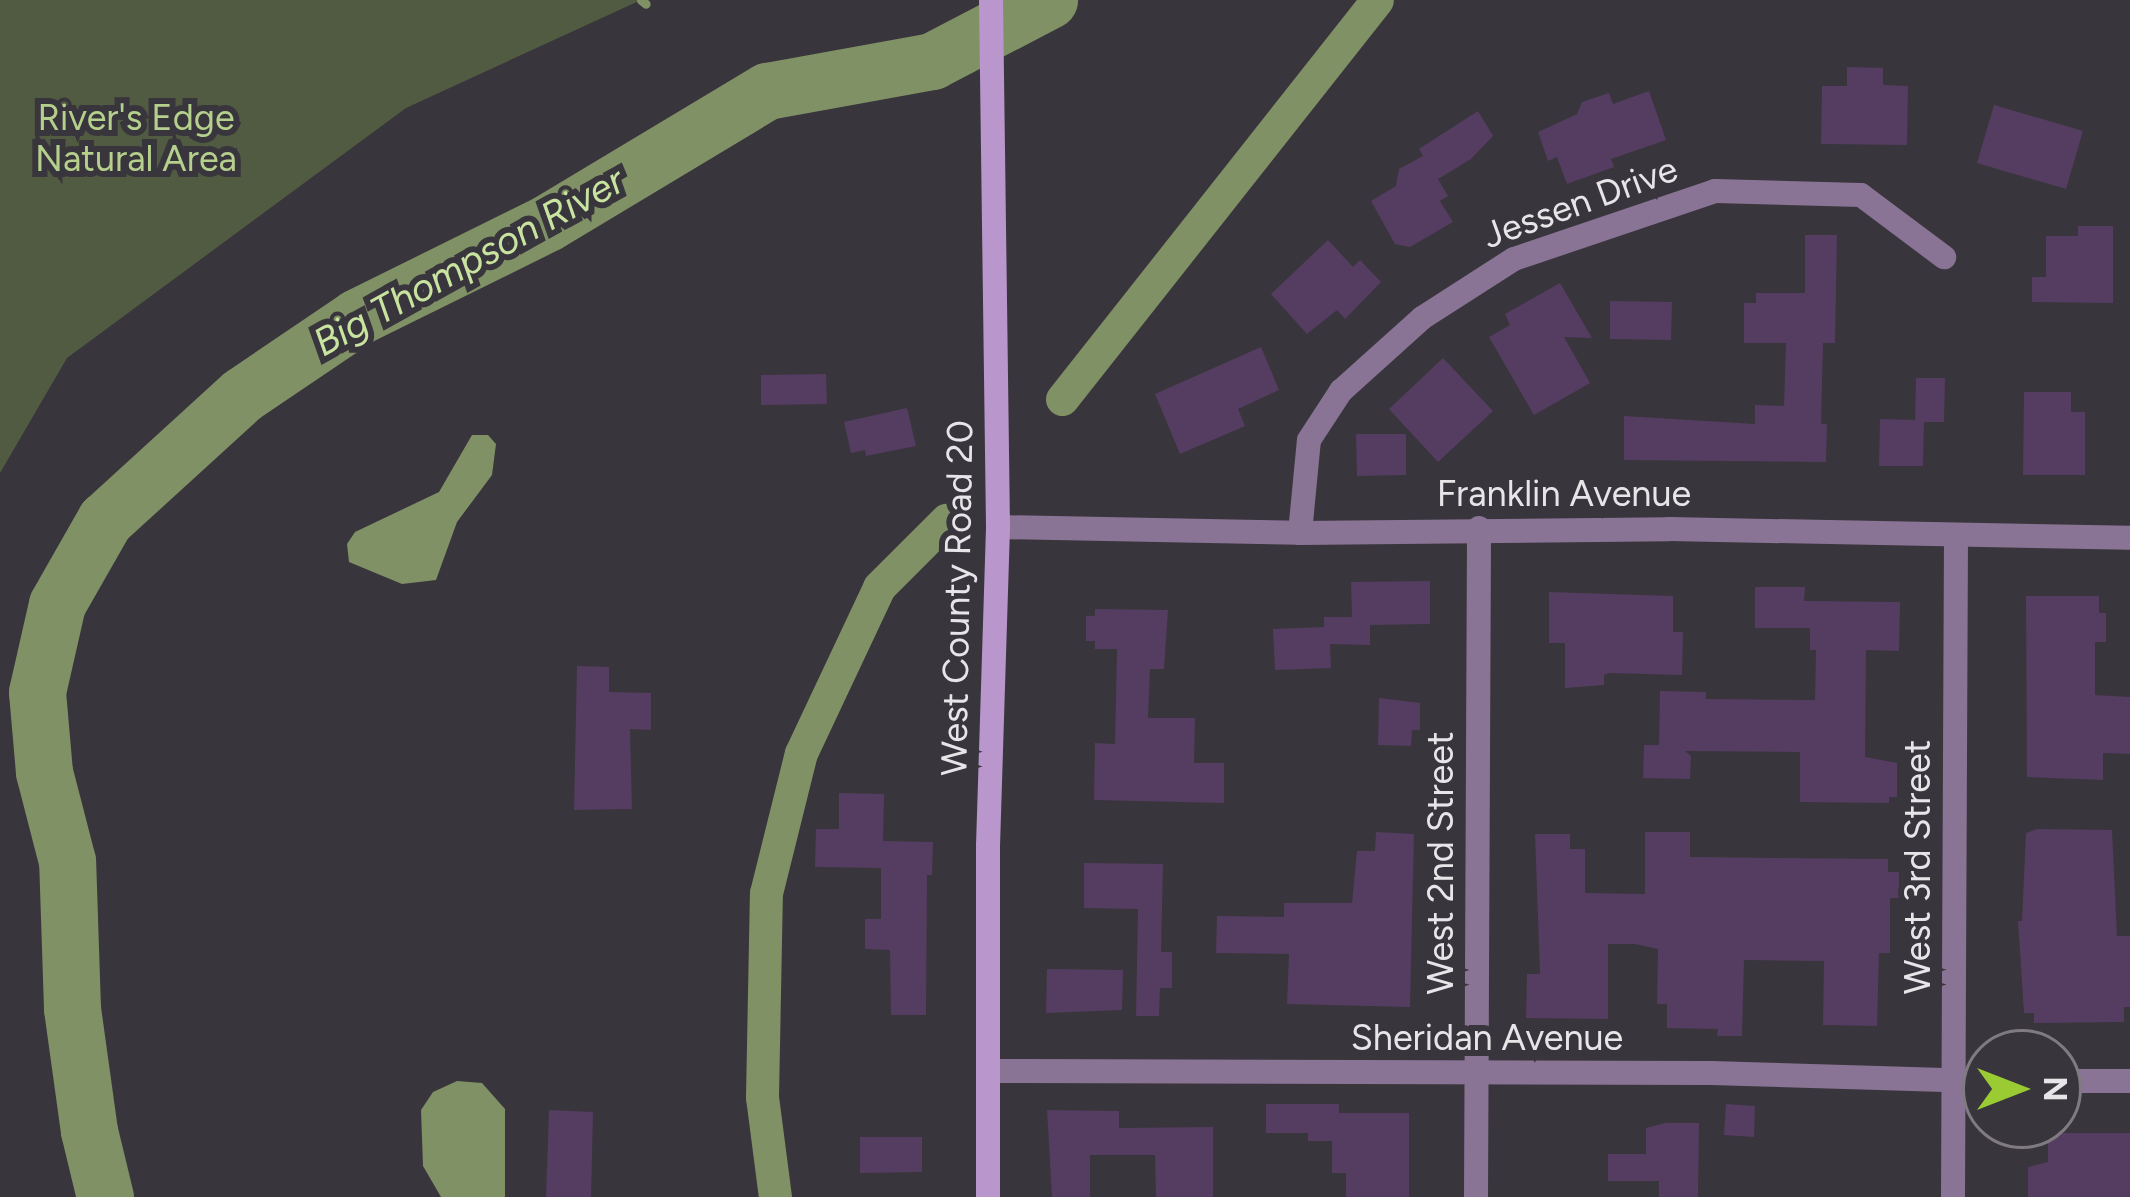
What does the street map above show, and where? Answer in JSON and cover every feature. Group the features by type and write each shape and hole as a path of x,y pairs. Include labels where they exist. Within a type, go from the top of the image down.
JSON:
{"main road":[{"name":"West County Road 20","path":"988,1197 998,527 991,0"}],"street":[{"name":"Jessen Drive","path":"1300,532 1309,440 1342,391 1422,318 1514,259 1715,191 1861,195 1944,257"},
{"name":"Franklin Avenue","path":"998,527 2130,538"},
{"name":"West 2nd Street","path":"1476,1197 1479,529"},
{"name":"West 3rd Street","path":"1953,1197 1956,537"},
{"name":"Sheridan Avenue","path":"988,1071 1477,1076 1711,1072 1962,1081"},
{"path":"2082,1081 2130,1081"}],"green space":[{"name":"River's Edge Natural Area","path":"0,0 641,0 406,108 67,358 0,473"}],"shaded area":[{"path":"472,435 488,435 496,444 492,475 457,522 436,580 402,584 349,562 347,544 355,532 439,492"},
{"path":"457,1081 482,1083 505,1109 505,1197 441,1197 423,1166 421,1110 433,1092"}],"building":[{"path":"1847,67 1883,68 1883,85 1908,86 1907,145 1821,144 1822,86 1847,86"},
{"path":"1649,91 1666,140 1611,159 1614,167 1567,184 1557,157 1548,161 1538,132 1577,114 1582,102 1609,93 1613,104"},
{"path":"1994,105 2083,131 2066,189 1977,163"},
{"path":"1478,111 1493,136 1471,159 1438,179 1448,196 1440,201 1453,222 1410,247 1395,244 1371,201 1396,186 1399,169 1423,156 1419,149"},
{"path":"2078,226 2113,226 2113,303 2032,302 2032,277 2046,277 2046,236 2078,236"},
{"path":"1805,235 1837,235 1835,343 1823,343 1821,424 1827,424 1826,462 1624,460 1624,416 1755,424 1755,405 1784,406 1786,343 1744,343 1744,303 1756,303 1756,293 1805,293"},
{"path":"1328,240 1353,267 1360,260 1381,282 1345,319 1337,310 1307,334 1271,294"},
{"path":"1560,283 1592,338 1564,337 1590,383 1534,415 1489,337 1510,325 1505,314"},
{"path":"1610,301 1672,302 1671,340 1610,339"},
{"path":"1261,347 1279,390 1238,409 1245,426 1180,454 1155,394"},
{"path":"1443,358 1493,411 1438,462 1389,409"},
{"path":"826,374 827,404 761,405 761,375"},
{"path":"1916,378 1945,378 1944,422 1924,422 1923,466 1879,466 1880,419 1915,420"},
{"path":"2024,392 2071,392 2071,412 2085,412 2085,475 2023,475"},
{"path":"907,408 916,446 866,456 865,450 851,453 844,422"},
{"path":"1356,434 1406,434 1406,475 1357,476"},
{"path":"1430,581 1430,624 1370,625 1370,645 1330,644 1331,668 1275,670 1273,629 1324,627 1324,617 1352,617 1351,582"},
{"path":"1755,587 1805,587 1804,601 1900,602 1899,651 1866,650 1865,757 1897,763 1897,797 1889,797 1889,803 1800,802 1800,752 1685,751 1691,756 1690,779 1643,778 1644,745 1659,745 1660,691 1706,692 1706,699 1815,700 1816,650 1810,650 1810,628 1755,628"},
{"path":"1549,592 1673,596 1673,632 1683,632 1682,675 1609,673 1604,675 1604,685 1565,688 1565,643 1549,643"},
{"path":"2026,596 2099,596 2099,613 2106,613 2106,642 2095,642 2095,695 2130,697 2130,754 2103,753 2103,780 2027,777"},
{"path":"1095,609 1168,610 1164,669 1150,669 1148,718 1195,718 1194,763 1224,763 1224,803 1094,800 1095,743 1115,744 1117,649 1095,649 1095,641 1086,641 1086,616 1095,616"},
{"path":"577,666 609,667 609,692 651,693 651,730 630,729 632,809 574,810"},
{"path":"1379,698 1420,703 1420,730 1412,730 1411,746 1378,745"},
{"path":"839,793 884,794 883,841 933,842 932,875 927,875 926,1015 891,1015 890,950 865,949 865,919 881,919 881,868 815,867 816,829 839,829"},
{"path":"2037,829 2112,830 2117,936 2130,936 2130,1007 2124,1007 2124,1022 2034,1023 2034,1013 2024,1013 2018,921 2022,921 2026,833"},
{"path":"1376,832 1414,834 1410,1007 1287,1004 1289,954 1216,953 1217,916 1284,917 1284,903 1352,903 1357,851 1375,851"},
{"path":"1645,832 1690,832 1690,857 1888,859 1888,872 1899,872 1899,898 1890,898 1890,953 1879,953 1877,1026 1823,1025 1824,961 1744,960 1742,1036 1717,1036 1718,1029 1667,1028 1667,1004 1657,1004 1658,949 1635,944 1608,944 1608,1019 1526,1018 1527,974 1540,974 1535,834 1570,834 1570,849 1585,849 1585,893 1645,894"},
{"path":"1084,863 1163,864 1161,952 1172,952 1172,988 1160,988 1159,1016 1136,1016 1138,909 1084,908"},
{"path":"1047,969 1123,970 1122,1010 1046,1013"},
{"path":"1266,1104 1339,1104 1339,1113 1409,1113 1409,1197 1346,1197 1346,1173 1332,1173 1332,1141 1308,1141 1308,1133 1266,1133"},
{"path":"1726,1104 1755,1106 1754,1137 1724,1135"},
{"path":"549,1110 593,1112 591,1197 546,1197"},
{"path":"1047,1110 1119,1111 1119,1128 1213,1127 1213,1197 1156,1197 1155,1155 1090,1155 1090,1197 1052,1197"},
{"path":"1699,1123 1698,1197 1659,1197 1659,1181 1608,1181 1608,1154 1646,1154 1646,1128"},
{"path":"2082,1133 2130,1133 2130,1197 2028,1197 2028,1167 2048,1162 2048,1149 2082,1149"},
{"path":"860,1137 922,1137 922,1172 860,1173"}],"waterway":[{"path":"641,0 646,4"},
{"name":"Big Thompson River","path":"105,1197 89,1131 72,1008 67,861 44,772 37,692 57,604 105,520 242,395 357,317 547,223 767,91 932,61 1049,0"},
{"path":"1062,399 1377,0"},
{"path":"775,1197 762,1097 766,893 801,753 879,587 946,520"}]}
